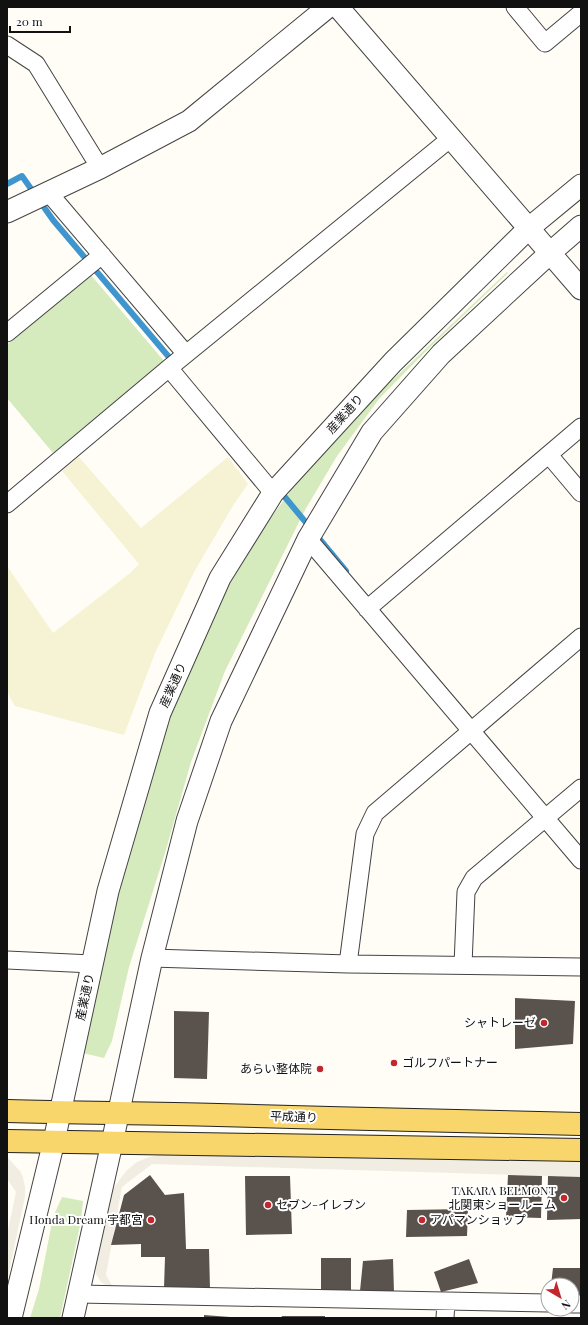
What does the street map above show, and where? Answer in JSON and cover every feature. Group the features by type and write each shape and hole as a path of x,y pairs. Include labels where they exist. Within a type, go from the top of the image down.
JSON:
{"main road":[{"name":"平成通り","path":"7,1111 118,1114 217,1114 404,1121 581,1124"},
{"path":"7,1141 54,1141 112,1144 581,1150"}],"street":[{"path":"7,212 100,168 189,120 329,7 451,138 581,289"},
{"path":"515,7 545,43 581,13"},
{"path":"7,45 36,64 100,168"},
{"path":"7,504 169,368 451,138"},
{"name":"産業通り","path":"11,1318 54,1141 108,890 160,713 220,578 273,493 393,362 529,228 581,185"},
{"path":"48,192 186,354"},
{"path":"73,1318 152,958 187,821 221,721 308,539 372,432 441,354 581,226"},
{"path":"7,333 102,255"},
{"path":"169,368 273,493"},
{"path":"367,609 581,427"},
{"path":"548,455 581,493"},
{"path":"308,539 581,860"},
{"path":"348,964 365,834 375,813 581,637"},
{"path":"464,965 466,892 474,878 581,788"},
{"path":"152,958 348,964 581,967"},
{"path":"7,960 92,964"},
{"path":"78,1294 445,1310 540,1304"}],"shaded area":[{"path":"78,456 141,528 228,457 248,484 234,504 194,572 155,653 124,735 15,706 7,692 7,566 53,633 129,574 139,564 62,471"},
{"path":"161,1155 581,1162 581,1177 152,1164 122,1187 106,1275 113,1287 104,1284 96,1274 95,1267 113,1189 126,1171 137,1162 149,1157"},
{"path":"7,1157 20,1171 23,1177 25,1197 7,1281 7,1235 16,1192 7,1179"}],"green space":[{"path":"507,272 508,273 423,354 379,399 337,456 305,510 225,671 191,762 165,853 129,967 112,1041 104,1058 83,1053 137,803 202,628 253,542 292,489 364,407"},
{"path":"90,274 164,361 53,453 7,398 7,345"},
{"path":"62,1197 83,1201 81,1221 60,1318 30,1318 39,1289 53,1217"}],"building":[{"name":"シャトレーゼ","path":"515,998 575,1001 573,1044 515,1049"},
{"path":"174,1011 209,1012 207,1079 174,1078"},
{"name":"Honda Dream 宇都宮","path":"150,1175 165,1195 184,1193 186,1249 209,1249 210,1289 164,1288 165,1257 141,1257 141,1244 111,1245 124,1195"},
{"path":"508,1175 542,1176 541,1218 506,1217"},
{"name":"セブン-イレブン","path":"245,1176 290,1176 292,1234 246,1235"},
{"name":"TAKARA BELMONT 北関東ショールーム","path":"548,1176 581,1177 581,1219 547,1220"},
{"path":"468,1209 467,1236 406,1237 407,1210"},
{"path":"321,1258 351,1258 351,1291 321,1290"},
{"path":"393,1259 394,1292 360,1291 363,1261"},
{"path":"469,1259 478,1283 441,1292 434,1272"},
{"path":"553,1268 581,1268 581,1295 580,1277 552,1277"},
{"path":"204,1315 230,1317 230,1318 204,1318"},
{"path":"282,1316 325,1316 325,1318 281,1318"}],"waterway":[{"path":"7,184 22,176 53,220 174,363"},
{"path":"279,490 346,571"}],"place":[{"name":"シャトレーゼ","path":"544,1023"},
{"name":"ゴルフパートナー","path":"394,1063"},
{"name":"あらい整体院","path":"320,1069"},
{"name":"TAKARA BELMONT 北関東ショールーム","path":"564,1198"},
{"name":"セブン-イレブン","path":"268,1205"},
{"name":"Honda Dream 宇都宮","path":"151,1220"},
{"name":"アパマンショップ","path":"422,1220"}]}
